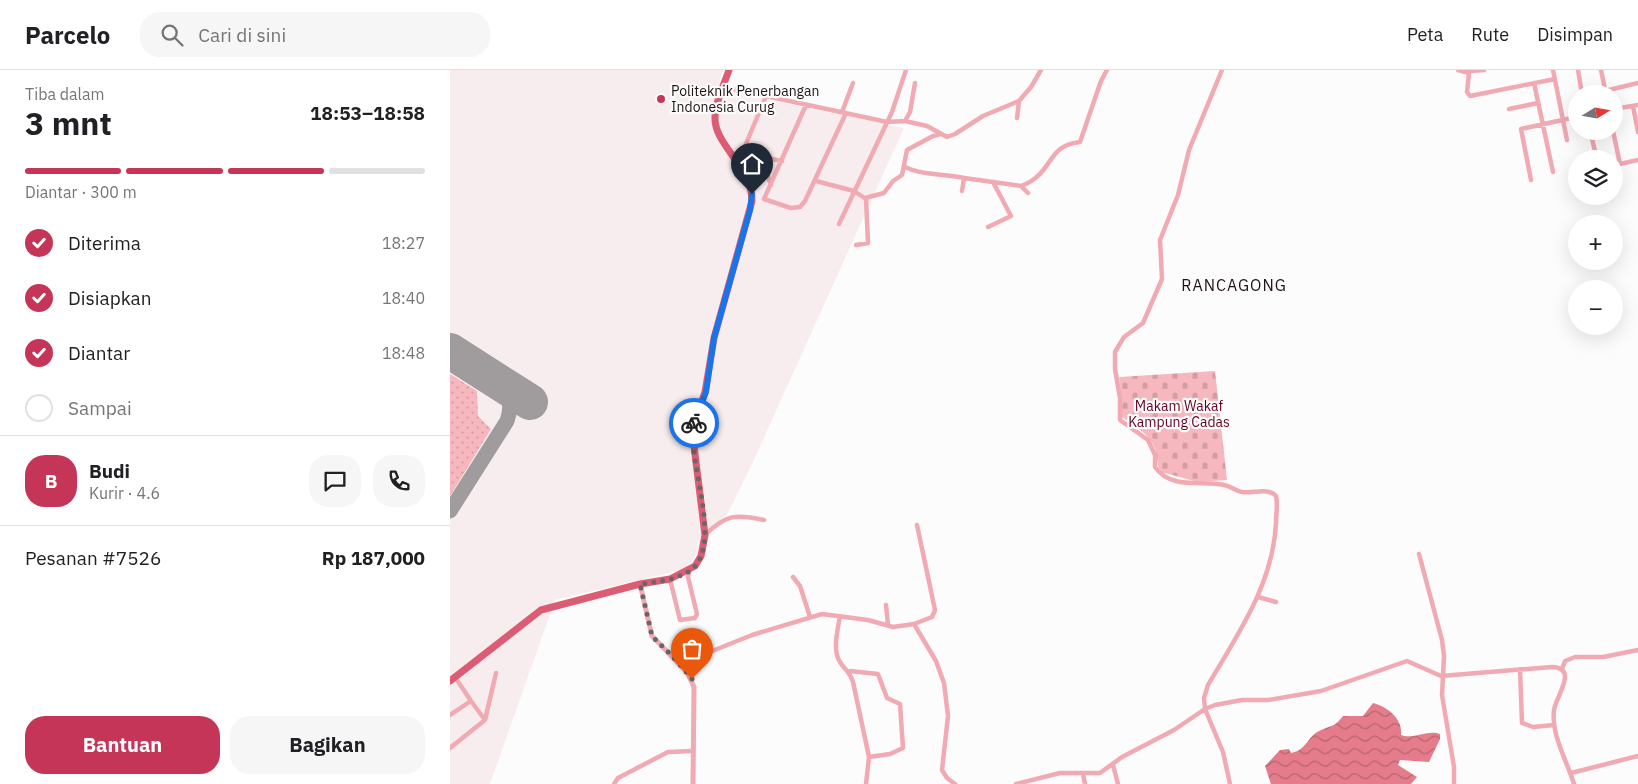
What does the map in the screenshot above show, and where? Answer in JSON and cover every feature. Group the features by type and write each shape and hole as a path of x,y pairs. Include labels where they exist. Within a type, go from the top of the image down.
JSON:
{"main road":[{"path":"453,679 540,610 640,584 670,580 689,572 701,556 705,535 692,430 706,392 714,338 752,201 744,171 715,125 715,112 729,70"}],"street":[{"path":"839,224 887,122 906,70"},
{"path":"724,87 887,122 905,120 927,126 947,136 955,134 983,116 1019,101 1028,91 1041,70"},
{"path":"904,166 913,171 943,173 1021,186 1031,182 1042,172 1054,151 1074,141 1080,142 1101,81 1107,70"},
{"path":"1222,70 1190,150 1178,195 1160,240 1162,279 1144,323 1124,337 1118,345 1115,368 1120,398 1120,420 1148,440 1155,455 1155,466 1163,475 1171,479 1197,484 1224,485 1241,492 1268,492 1276,496 1275,541 1258,597 1208,685 1204,698 1205,709 1223,752 1230,784"},
{"path":"1458,70 1484,70"},
{"path":"1553,70 1567,140"},
{"path":"1578,70 1580,85"},
{"path":"1601,70 1604,85"},
{"path":"1470,71 1467,92 1470,96 1555,79"},
{"path":"806,105 771,185 761,200 797,208 802,205 816,181 844,112 853,83"},
{"path":"905,120 910,112 916,83"},
{"path":"1534,83 1553,172"},
{"path":"1623,87 1638,83"},
{"path":"766,96 743,151 756,156 782,161"},
{"path":"1016,118 1019,101"},
{"path":"1509,109 1538,103"},
{"path":"1635,105 1638,132"},
{"path":"1531,180 1521,129 1568,118"},
{"path":"865,198 884,193 892,181 902,175 907,150 941,134"},
{"path":"1616,140 1620,164 1638,160"},
{"path":"756,156 764,165 771,185"},
{"path":"962,191 964,178"},
{"path":"816,181 854,191 868,202 868,242 856,245"},
{"path":"988,227 1011,216 992,182"},
{"path":"1021,186 1028,193"},
{"path":"705,535 720,521 732,516 764,520"},
{"path":"680,664 752,635 810,616 822,614 840,616 898,627 914,624 932,617 935,610 917,525"},
{"path":"1419,554 1441,634 1444,656 1441,676 1443,708 1454,767 1454,784"},
{"path":"670,580 680,620 695,618 697,614 688,577 689,572"},
{"path":"793,577 800,586 810,616"},
{"path":"640,584 650,632 692,679 696,693 693,784"},
{"path":"1258,597 1276,602"},
{"path":"886,605 888,625"},
{"path":"840,616 837,652 842,664 850,671 878,674 881,677 887,698 900,704 903,748 890,754 869,757"},
{"path":"914,624 936,661 944,683 948,716 942,770 947,778 955,784"},
{"path":"1574,784 1554,725 1554,708 1566,680 1562,669 1565,661 1575,657 1603,657 1638,650"},
{"path":"1016,784 1060,773 1100,773 1114,765 1122,757 1174,730 1205,709 1242,700 1268,700 1321,691 1399,662 1413,663 1441,676 1552,666 1562,669"},
{"path":"1520,669 1522,722 1533,727 1554,725"},
{"path":"850,671 869,757 866,784"},
{"path":"450,748 485,720 496,673"},
{"path":"453,679 485,720"},
{"path":"450,715 471,701"},
{"path":"614,784 618,778 668,752 693,751"},
{"path":"1571,773 1638,756"},
{"path":"1114,765 1118,784"},
{"path":"1083,774 1085,784"}],"shaded area":[{"path":"450,70 723,70 717,89 904,128 752,464 722,525 699,539 697,554 686,569 555,600 490,784 450,784"}],"green space":[{"name":"Makam Wakaf Kampung Cadas","path":"1215,371 1227,480 1198,482 1161,472 1153,444 1140,430 1120,416 1121,394 1119,377"},
{"path":"450,374 477,391 478,416 491,429 450,496"}],"water":[{"path":"1373,703 1384,707 1393,714 1400,724 1401,735 1440,734 1440,739 1429,762 1400,760 1398,765 1417,777 1411,784 1271,784 1265,766 1280,750 1289,749 1291,753 1300,749 1311,737 1335,724 1343,716 1363,716"}],"taxiway":[{"path":"450,511 507,421 509,402 502,384"}],"runway":[{"path":"450,351 530,402"}],"way so far":[{"path":"692,679 652,636 648,626 640,584 670,580 689,572 701,556 705,535 704,513 692,441 694,423"}],"place":[{"name":"Politeknik Penerbangan Indonesia Curug","path":"661,99"}],"district":[{"name":"RANCAGONG","path":"1234,285"}],"route":[{"path":"694,423 706,392 714,338 750,210 752,194"}]}
